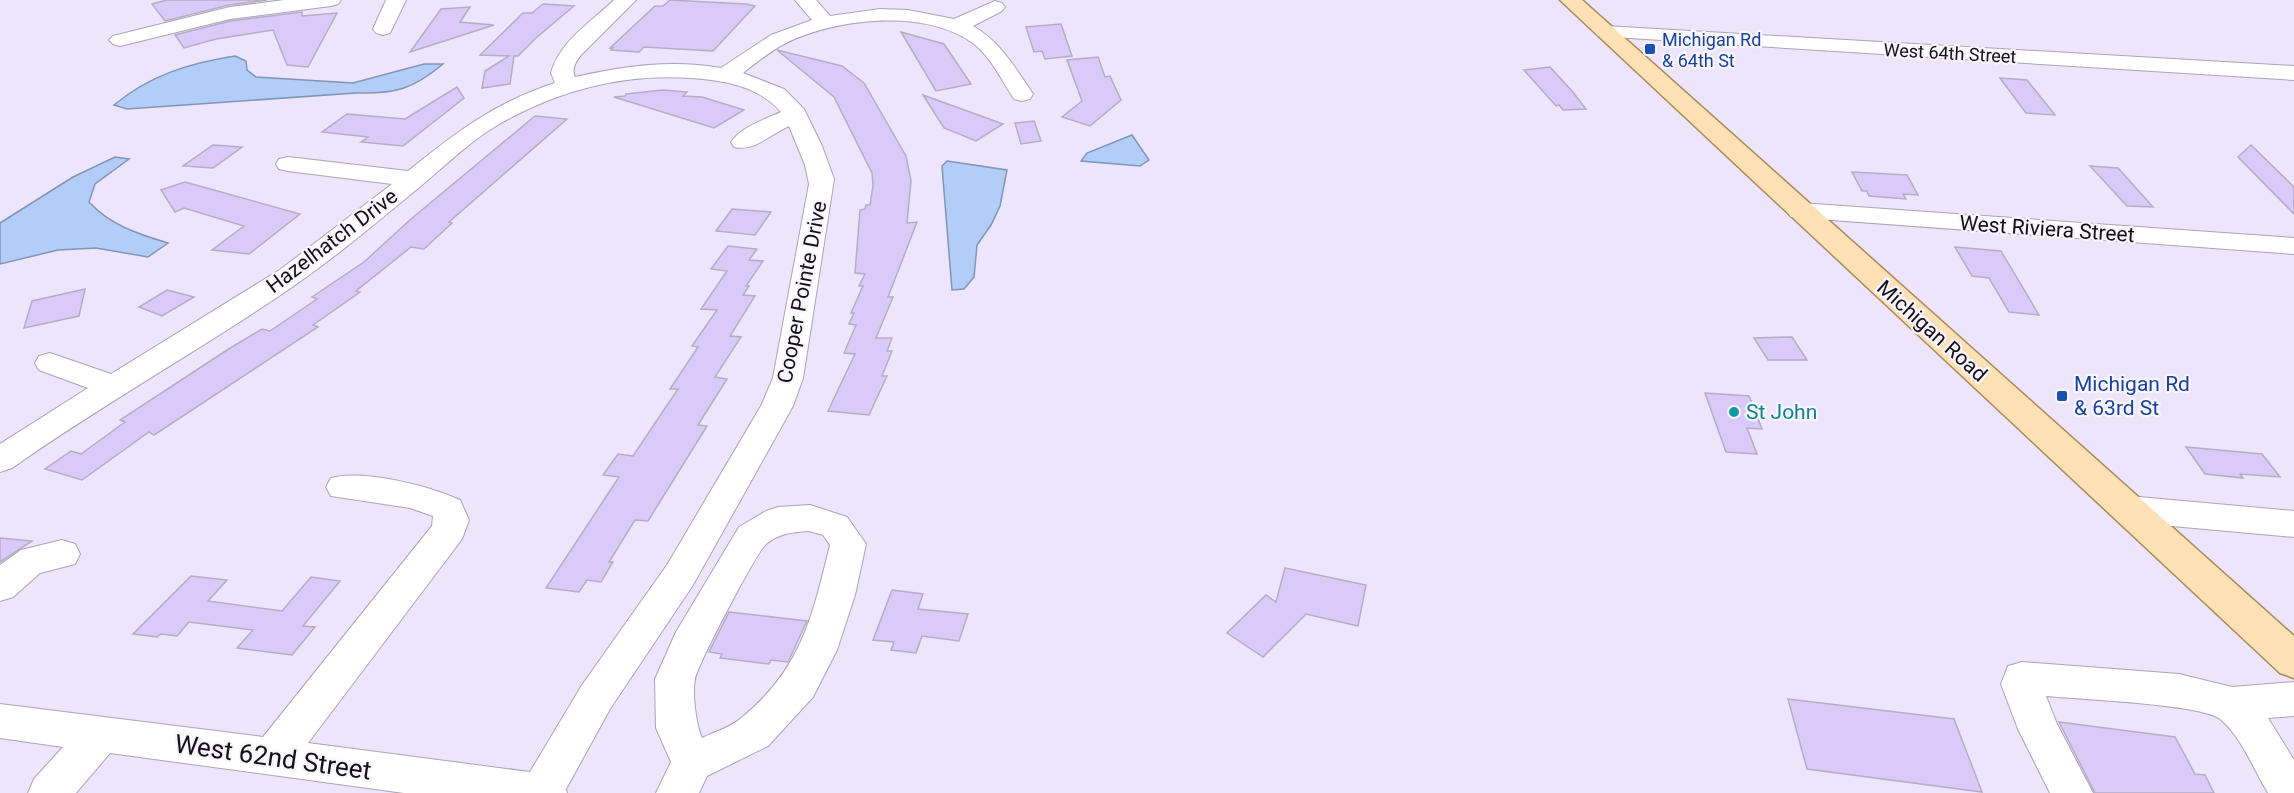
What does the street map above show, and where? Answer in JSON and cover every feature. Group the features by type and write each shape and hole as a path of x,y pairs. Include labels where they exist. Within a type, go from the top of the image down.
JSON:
{"main road":[{"name":"Michigan Road","path":"1570,0 2294,661"}],"street":[{"path":"120,40 239,12 331,0"},
{"path":"383,29 396,0"},
{"path":"568,86 562,73 567,57 626,0"},
{"path":"805,0 825,23"},
{"path":"956,26 995,6"},
{"path":"725,76 779,39 825,23 864,17 895,16 937,21 956,26 984,42 1022,94"},
{"name":"West 64th Street","path":"1605,32 2294,73"},
{"name":"Cooper Pointe Drive","path":"541,792 597,697 680,575 777,406 791,365 822,184 820,169 796,114 784,100 767,89 712,73 659,70 618,75 568,86"},
{"name":"Hazelhatch Drive","path":"0,460 299,269 491,119 527,100 568,86"},
{"path":"743,142 771,125 796,114"},
{"path":"288,164 414,179"},
{"name":"West Riviera Street","path":"1800,211 2294,246"},
{"path":"50,363 113,386"},
{"path":"273,757 449,530 451,520 448,509 437,503 408,496 343,487"},
{"path":"2128,509 2294,524"},
{"path":"810,518 835,526 848,544 836,595 819,650 799,685 753,733 684,778 675,680 690,643 752,536 778,520 810,518"},
{"path":"0,586 18,569 37,557 62,554"},
{"path":"2072,793 2039,729 2021,684 2022,678 2179,691 2232,704 2294,699"},
{"path":"2232,704 2251,727 2291,793"},
{"name":"West 62nd Street","path":"0,721 546,793"},
{"path":"49,793 101,734"}],"water":[{"path":"235,56 246,61 247,70 256,77 353,83 424,64 443,64 413,84 393,91 127,109 114,105 156,78 202,62"},
{"path":"1132,135 1149,160 1140,166 1081,161 1087,153"},
{"path":"115,157 129,159 95,184 89,202 115,223 168,243 148,257 96,248 58,250 0,264 0,223 73,177"},
{"path":"947,161 1007,170 1000,206 991,225 977,245 974,277 964,289 952,290 942,166"}],"building":[{"path":"167,0 267,0 229,5 165,21 152,4"},
{"path":"670,0 755,6 713,51 644,47 639,52 611,50 613,48 610,48 655,6 663,6"},
{"path":"543,4 574,6 518,56 514,56 510,84 482,88 485,71 509,56 480,55 523,13 532,13"},
{"path":"470,7 460,22 494,25 410,52 441,9"},
{"path":"302,12 302,16 337,13 308,67 287,65 273,30 216,39 184,48 175,35 230,21"},
{"path":"1061,24 1072,56 1045,59 1042,51 1034,52 1026,27"},
{"path":"901,32 944,44 971,84 936,91"},
{"path":"777,50 842,66 864,83 906,156 911,181 907,223 917,222 888,297 893,297 876,338 892,338 887,351 892,351 882,376 887,376 869,415 828,411 855,354 844,353 856,325 849,324 854,313 851,313 863,286 859,286 865,274 855,273 860,210 870,205 872,173 834,97"},
{"path":"1098,57 1105,77 1110,76 1121,100 1090,126 1062,117 1082,101 1067,60"},
{"path":"1550,67 1586,109 1563,110 1559,105 1556,106 1524,70"},
{"path":"2000,78 2027,80 2055,115 2026,113"},
{"path":"457,87 464,98 403,146 361,142 368,137 322,132 347,114 405,119"},
{"path":"663,90 687,92 683,96 702,97 744,110 714,128 614,97"},
{"path":"923,95 1003,124 976,141 944,128"},
{"path":"535,116 567,119 449,222 452,223 424,249 411,247 356,291 360,292 313,325 318,327 154,435 149,432 82,480 45,469 71,451 81,454 125,422 120,420 227,350 262,329 270,331 317,299 312,297 364,262 411,219"},
{"path":"1034,121 1041,141 1021,144 1015,123"},
{"path":"213,145 242,147 213,168 183,166"},
{"path":"2251,145 2294,187 2294,214 2238,157"},
{"path":"2090,166 2118,168 2153,207 2127,206"},
{"path":"1852,172 1907,175 1918,195 1903,194 1906,199 1869,196 1867,191 1862,191"},
{"path":"185,182 300,214 249,254 212,250 244,226 184,208 175,212 161,190"},
{"path":"732,209 771,212 755,235 716,231"},
{"path":"728,246 757,249 749,260 763,261 746,286 749,286 743,295 755,296 730,336 741,337 715,377 727,379 698,425 707,426 648,521 635,520 609,562 613,562 601,582 587,580 579,592 546,588 619,477 603,475 618,454 633,456 678,389 670,389 698,347 692,346 717,310 701,309 727,271 711,269"},
{"path":"1955,247 2001,251 2039,315 2009,312 1989,278 1972,276"},
{"path":"85,289 79,316 24,328 32,301"},
{"path":"167,290 194,297 162,316 139,307"},
{"path":"1792,337 1807,360 1768,360 1754,338"},
{"name":"St John","path":"1705,393 1749,396 1762,429 1747,428 1757,454 1726,452"},
{"path":"2186,447 2262,454 2280,477 2240,474 2243,478 2205,474"},
{"path":"0,538 32,541 0,562"},
{"path":"1285,568 1366,585 1358,626 1306,614 1263,657 1227,633 1266,595 1276,602"},
{"path":"191,576 227,580 208,601 282,611 311,577 340,581 303,626 315,627 292,655 237,648 253,630 189,622 177,636 161,634 157,637 133,634"},
{"path":"892,590 923,594 918,609 968,614 959,641 922,636 916,653 891,650 894,642 873,640"},
{"path":"729,612 807,621 788,662 771,660 769,664 720,658 722,654 709,652"},
{"path":"1788,699 1954,719 1982,792 1807,769"},
{"path":"2059,722 2175,737 2195,774 2205,775 2214,793 2095,793"}],"place":[{"name":"Michigan Rd & 64th St","path":"1650,49"},
{"name":"Michigan Rd & 63rd St","path":"2062,396"},
{"name":"St John","path":"1734,412"}]}
